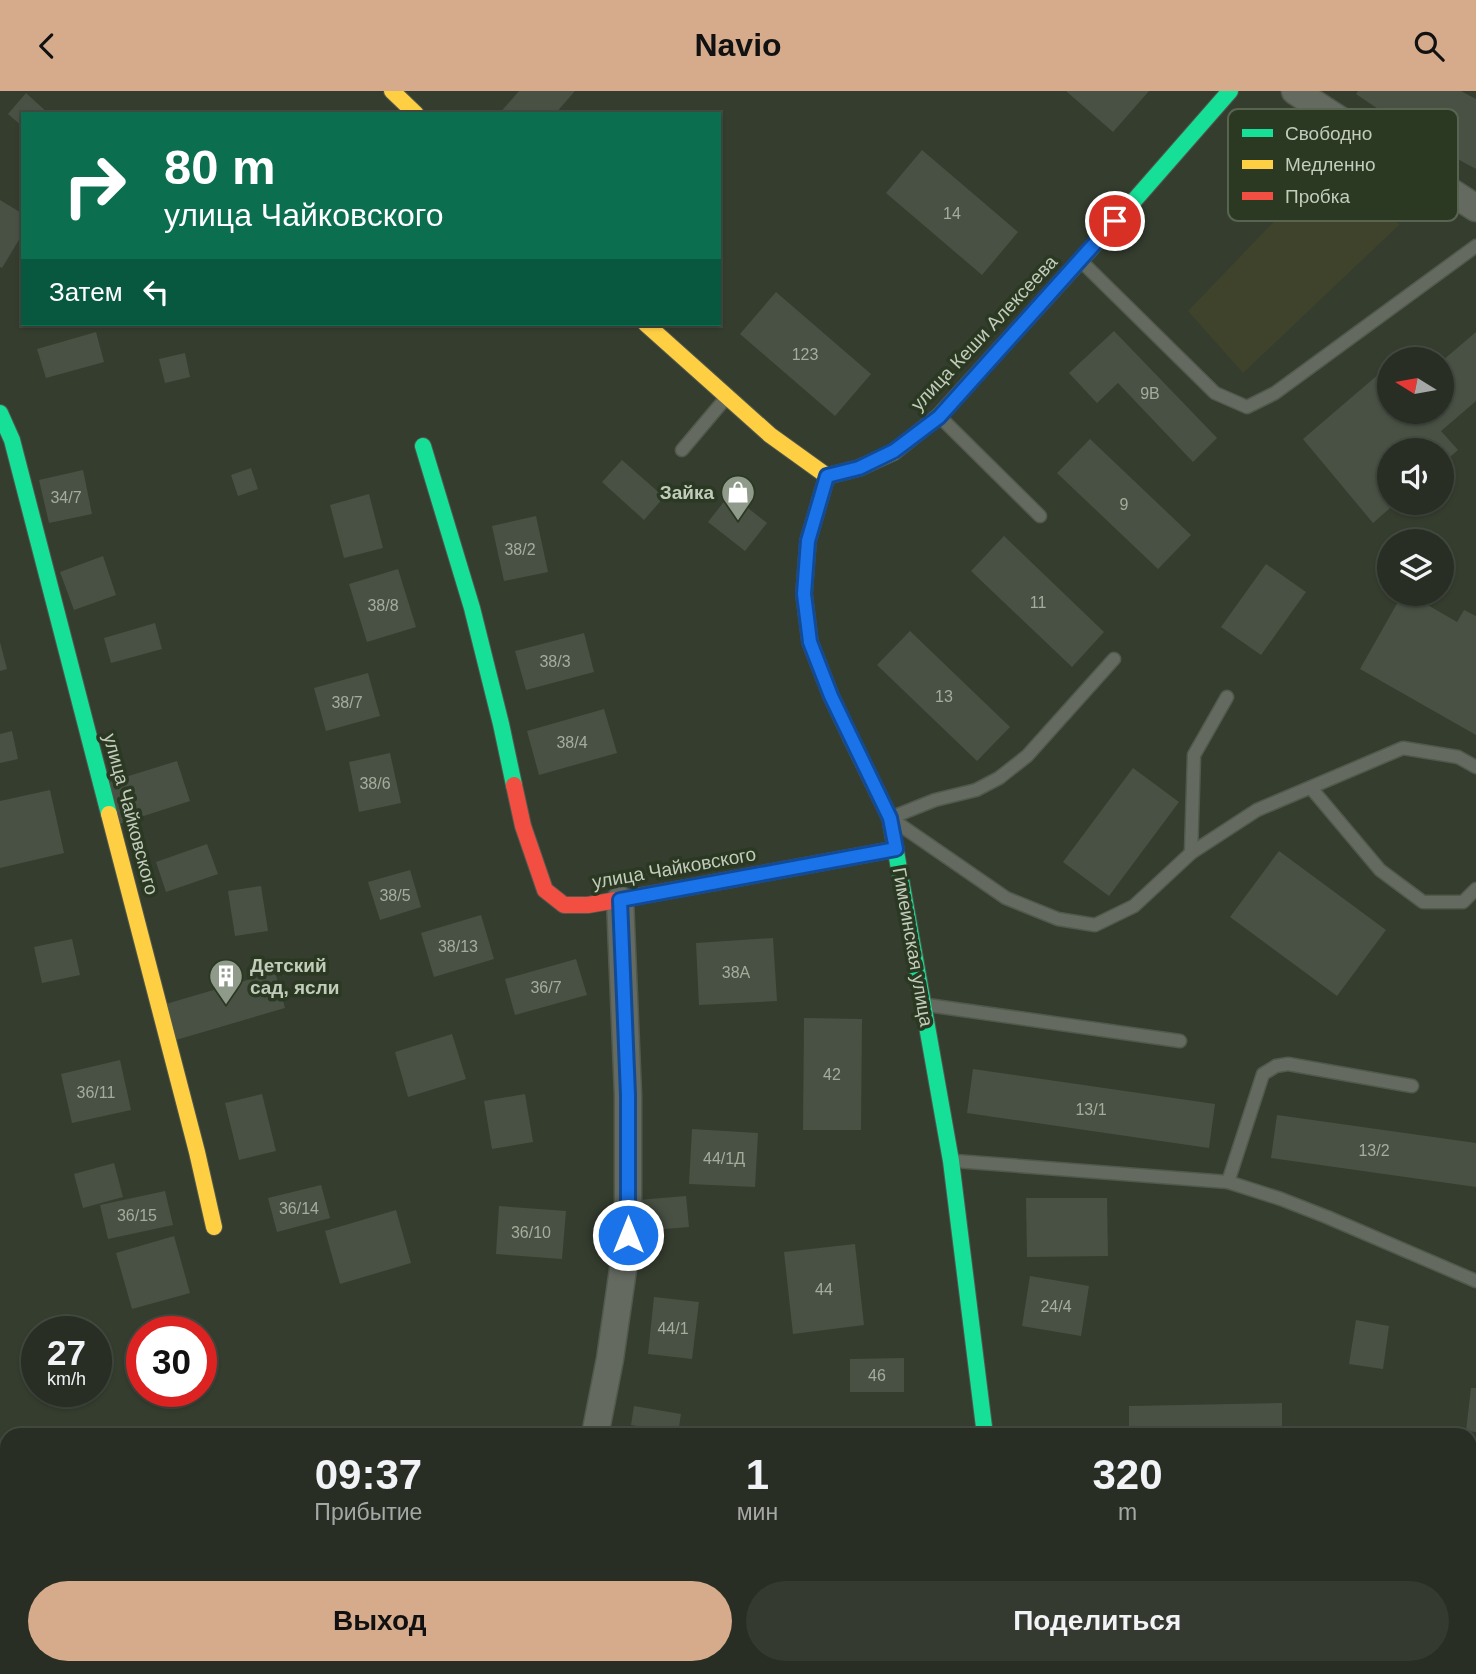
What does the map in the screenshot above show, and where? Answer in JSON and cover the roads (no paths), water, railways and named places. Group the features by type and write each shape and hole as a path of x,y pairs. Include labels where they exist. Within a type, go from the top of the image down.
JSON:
{"street":[{"path":"392,91 414,112"},
{"name":"улица Кеши Алексеева","path":"827,476 859,468 894,451 939,417 1230,91"},
{"path":"1295,91 1323,109"},
{"path":"1458,196 1476,208"},
{"path":"648,326 770,435 827,476"},
{"name":"улица Чайковского","path":"0,413 12,440 197,1152 214,1227"},
{"name":"улица Чайковского","path":"423,446 472,608 523,826 545,890 564,905 588,905 896,849"},
{"name":"Гимеинская улица","path":"827,476 808,541 804,594 810,642 831,696 890,818 951,1161 984,1428"},
{"path":"595,1428 610,1359 628,1235 628,1095 620,900"}],"lane":[{"path":"1080,260 1215,393 1247,407 1275,393 1476,246"},
{"path":"681,450 727,397"},
{"path":"939,417 1040,516"},
{"path":"890,818 935,800 976,790 999,778 1027,756 1114,659"},
{"path":"1191,853 1194,755 1227,698"},
{"path":"890,818 1006,898 1058,919 1095,925 1134,906 1191,853 1257,810 1403,748 1458,757 1476,767"},
{"path":"1311,788 1380,870 1423,902 1463,902 1476,889"},
{"path":"923,1005 1180,1041"},
{"path":"1228,1182 1263,1074 1276,1066 1288,1064 1412,1086"},
{"path":"951,1161 1228,1182 1327,1217 1476,1281"}],"place":[{"name":"Зайка","path":"738,522"},
{"name":"Детский сад, ясли","path":"226,1006"}]}
